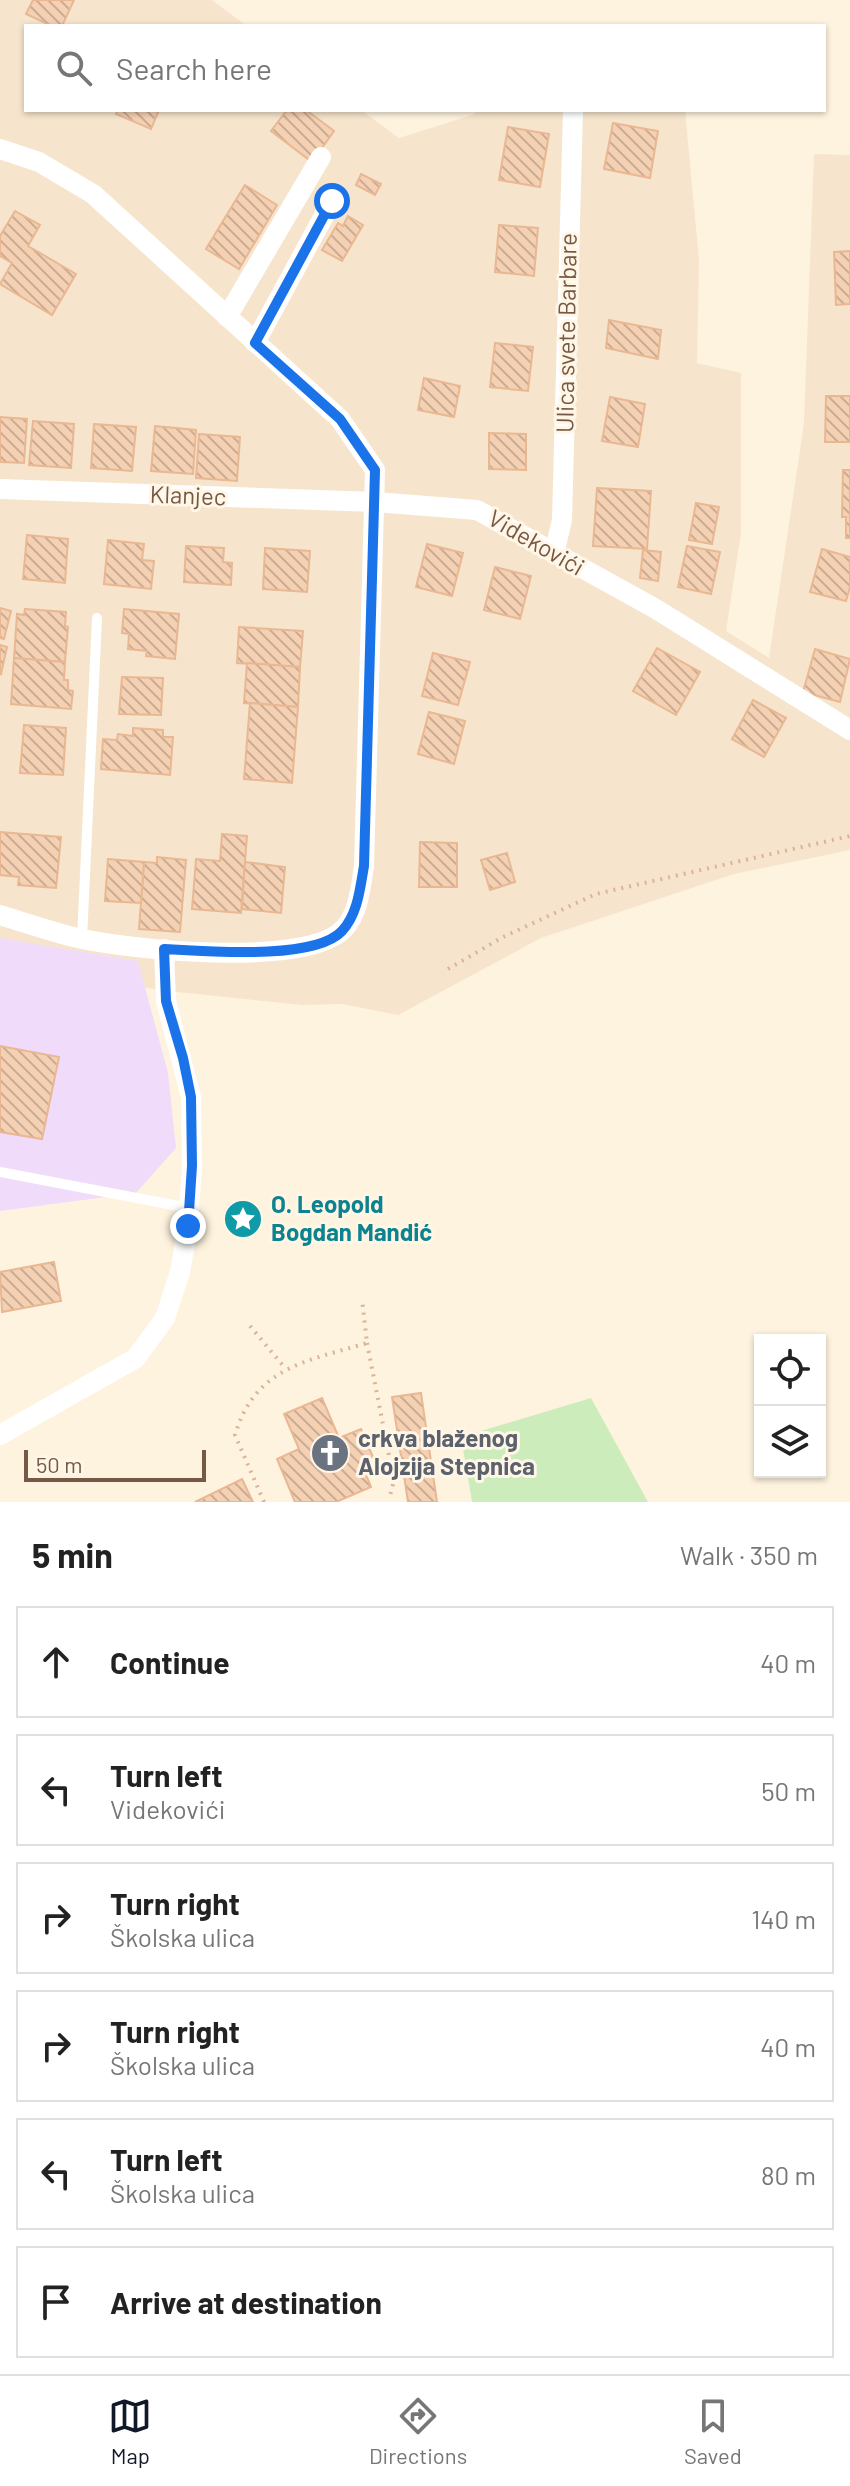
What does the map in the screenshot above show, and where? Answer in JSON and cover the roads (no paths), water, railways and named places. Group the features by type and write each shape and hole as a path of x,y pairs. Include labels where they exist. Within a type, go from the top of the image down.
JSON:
{"street":[{"name":"Ulica svete Barbare","path":"554,554 562,520 573,112"},
{"path":"0,149 39,162 93,194 340,419 375,470 364,866 358,903 342,931 318,945 243,954 82,939 0,915"},
{"path":"227,317 321,157"},
{"path":"255,343 332,201"},
{"name":"Klanjec","path":"0,489 375,502"},
{"name":"Videkovići","path":"375,502 477,510 656,609 850,730"},
{"path":"0,1435 136,1358 165,1318 180,1272 189,1208 191,1097 166,1001 164,949"}],"lane":[{"path":"82,939 97,618"},
{"path":"0,1172 189,1208"}],"place":[{"name":"O. Leopold Bogdan Mandić","path":"243,1219"},
{"name":"crkva blaženog Alojzija Stepnica","path":"330,1453"}]}
